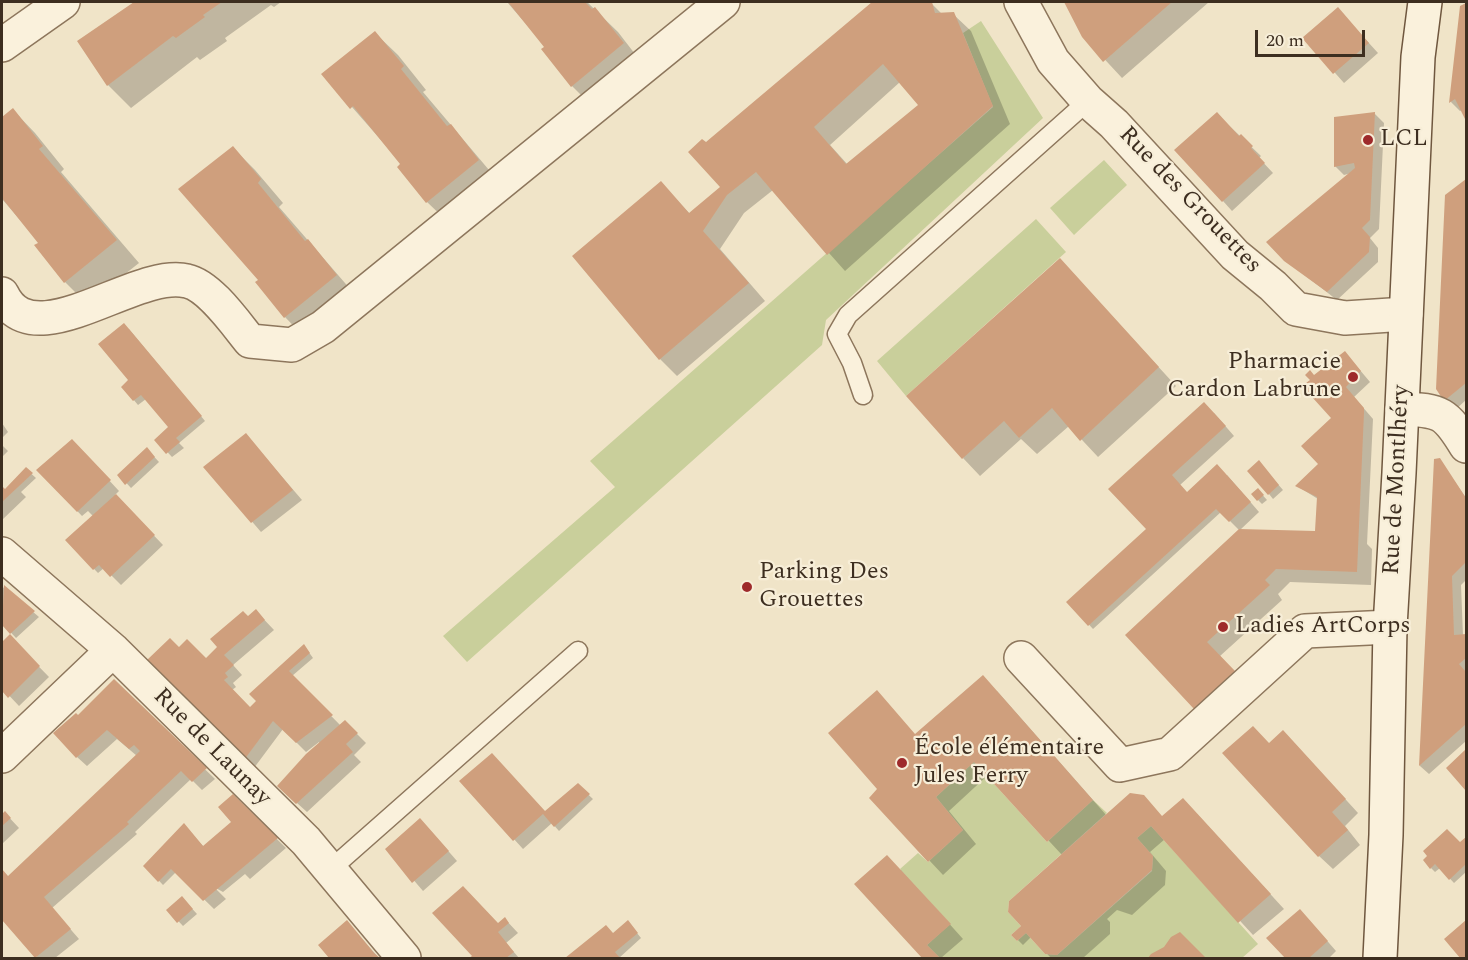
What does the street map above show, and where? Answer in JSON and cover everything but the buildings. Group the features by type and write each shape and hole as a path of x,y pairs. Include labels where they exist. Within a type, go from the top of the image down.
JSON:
{"street":[{"path":"2,45 63,2"},
{"path":"4,304 33,320 61,316 155,281 188,281 220,303 249,341 292,345 323,327 723,2"},
{"name":"Rue des Grouettes","path":"1022,2 1053,61 1088,101 1114,124 1235,255 1296,309 1345,318 1406,314"},
{"name":"Rue de Montlhéry","path":"1380,958 1386,835 1390,627 1418,57 1425,2"},
{"path":"1402,409 1428,409 1450,419 1467,446"},
{"name":"Rue de Launay","path":"2,554 113,650 331,869 404,958"},
{"path":"1021,658 1120,765 1170,754 1305,632 1390,627"},
{"path":"2,756 113,650"}],"lane":[{"path":"863,395 852,363 837,334 848,315 1088,101"},
{"path":"331,869 578,651"}],"green space":[{"path":"981,21 1043,118 826,320 822,345 467,662 443,636 615,487 590,461 993,107 963,33"},
{"path":"1104,160 1127,185 1074,235 1050,208"},
{"path":"1036,219 1066,252 906,396 877,361"},
{"path":"974,762 1047,842 1093,800 1107,813 1009,901 1008,912 1021,926 1011,935 1017,941 1026,933 1045,954 1057,955 1152,871 1153,856 1137,838 1151,826 1258,944 1242,958 940,958 927,945 950,924 900,869 918,853 928,862 963,830 936,797"}],"place":[{"name":"LCL","path":"1368,140"},
{"name":"Pharmacie Cardon Labrune","path":"1353,377"},
{"name":"Parking Des Grouettes","path":"747,587"},
{"name":"Ladies ArtCorps","path":"1223,627"},
{"name":"École élémentaire Jules Ferry","path":"902,763"}]}
